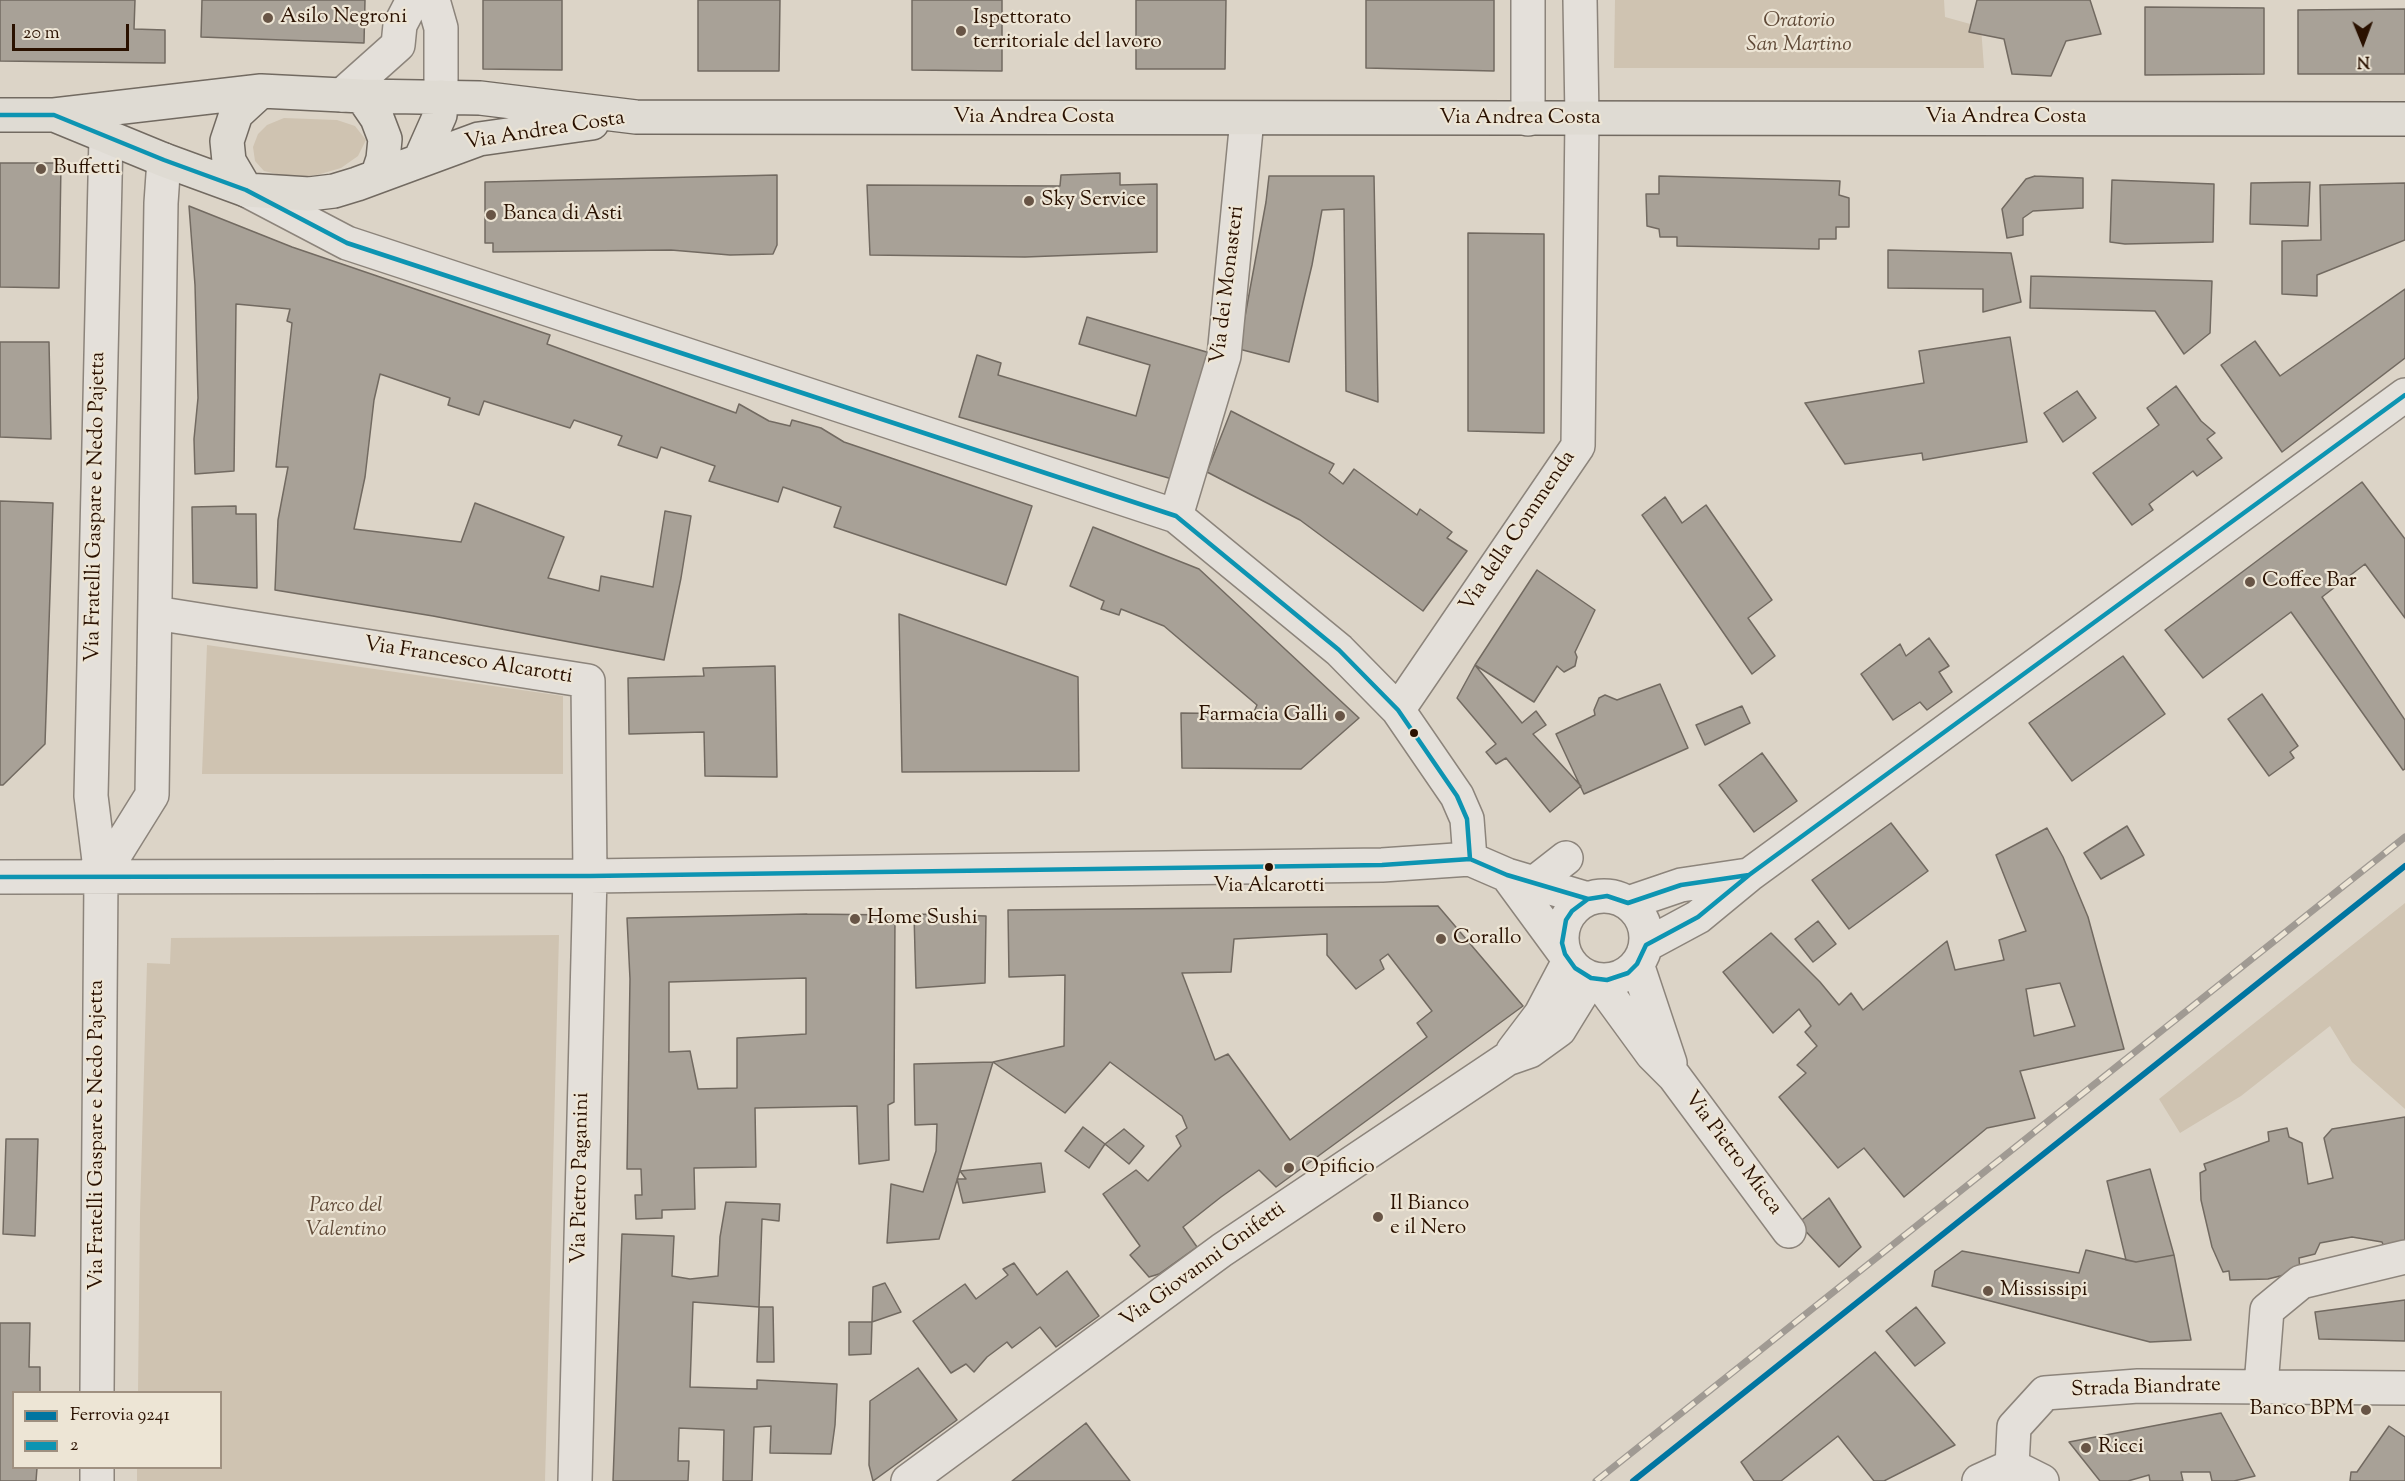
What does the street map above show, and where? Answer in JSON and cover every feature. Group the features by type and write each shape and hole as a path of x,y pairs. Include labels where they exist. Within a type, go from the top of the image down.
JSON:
{"main road":[{"path":"246,190 229,161 227,141 236,114 261,91"},
{"path":"0,115 54,115 261,91 352,96 377,118 385,139 383,159 378,174 334,191 309,194 246,190 164,160 54,115"},
{"name":"Via Andrea Costa","path":"352,96 480,98 636,117 2405,119"},
{"name":"Via Andrea Costa","path":"420,160 440,116 441,97"},
{"name":"Via Andrea Costa","path":"378,174 479,139 636,117"}],"street":[{"path":"352,96 398,45 400,25 413,0"},
{"path":"433,0 441,28 441,97"},
{"path":"1528,0 1528,119"},
{"name":"Via della Commenda","path":"1398,711 1578,446 1582,118 1580,0"},
{"name":"Via dei Monasteri","path":"1176,516 1224,356 1247,119"},
{"name":"Via Fratelli Gaspare e Nedo Pajetta","path":"97,1391 101,877 91,796 106,136"},
{"path":"101,877 152,795 161,203 164,160"},
{"path":"246,190 347,243 1176,516 1338,650 1398,711 1457,796 1467,819 1470,859"},
{"path":"1588,899 1572,911 1566,920 1562,943 1581,968 1618,978 1642,954 1698,917 1749,875 2405,395"},
{"name":"Via Francesco Alcarotti","path":"155,613 588,681 590,876"},
{"path":"1520,879 1566,858"},
{"path":"0,877 590,876 1382,865 1470,859 1520,879 1588,899 1608,896 1628,903 1681,885 1749,875"},
{"name":"Via Pietro Paganini","path":"575,1481 590,876"},
{"name":"Via Pietro Micca","path":"1520,879 1581,968 1674,1077 1789,1231"},
{"name":"Via Pietro Micca","path":"1628,903 1643,921 1646,933 1642,954 1674,1077"},
{"name":"Via Giovanni Gnifetti","path":"908,1481 1222,1250 1507,1059 1540,1014 1581,968"},
{"path":"2261,1386 2267,1310 2301,1282 2405,1257"},
{"name":"Strada Biandrate","path":"2012,1474 2014,1427 2044,1393 2132,1386 2405,1388"},
{"path":"1979,1481 2012,1474 2042,1481"}],"green space":[{"name":"Oratorio San Martino","path":"1615,0 1944,0 1945,17 1981,27 1984,68 1614,68"},
{"path":"284,118 337,120 355,126 366,140 358,156 341,168 317,175 294,178 264,171 255,161 253,147 258,134 267,125"},
{"path":"207,645 563,696 563,774 202,774"},
{"path":"2405,903 2405,1109 2352,1062 2330,1026 2241,1096 2180,1133 2159,1099"},
{"name":"Parco del Valentino","path":"559,935 545,1481 137,1481 137,1469 222,1469 222,1391 138,1391 147,963 170,964 171,938"}],"building":[{"path":"0,0 135,0 134,29 165,30 165,63 0,61"},
{"name":"Asilo Negroni","path":"202,0 365,0 364,43 201,37"},
{"path":"483,0 562,0 562,70 483,69"},
{"path":"698,0 780,0 779,71 698,71"},
{"path":"912,0 1002,0 1002,71 912,70"},
{"path":"1136,0 1226,0 1225,69 1136,69"},
{"path":"1366,0 1494,0 1494,71 1366,68"},
{"path":"1977,0 2090,0 2101,34 2066,41 2051,76 2012,74 2004,39 1969,32"},
{"path":"2145,7 2264,8 2264,74 2145,75"},
{"path":"2405,9 2405,74 2298,74 2298,10"},
{"path":"0,163 61,163 59,288 0,287"},
{"path":"1120,173 1120,185 1157,184 1157,252 1025,257 870,255 867,185 1060,186 1061,175"},
{"path":"777,175 777,245 773,254 730,255 671,250 493,252 493,243 485,243 485,182"},
{"path":"1269,176 1374,176 1378,402 1346,391 1344,209 1322,210 1312,265 1289,362 1239,349"},
{"path":"1659,176 1840,181 1839,195 1849,198 1849,227 1836,227 1836,239 1819,239 1819,249 1677,246 1677,237 1660,237 1659,229 1647,226 1646,194 1659,194"},
{"path":"2035,176 2083,178 2083,208 2033,211 2023,218 2023,235 2007,238 2002,209 2026,179"},
{"path":"2112,180 2214,184 2213,242 2125,244 2110,242"},
{"path":"2310,182 2308,226 2250,224 2251,183"},
{"path":"2405,183 2405,240 2317,275 2317,296 2282,294 2282,241 2321,240 2320,185"},
{"path":"189,206 292,247 550,335 547,344 736,413 739,404 769,421 790,426 792,420 821,428 844,442 1032,506 1006,585 834,527 841,507 783,487 778,502 709,481 715,466 661,447 657,458 618,445 622,436 574,420 570,428 484,401 479,415 448,405 450,398 380,374 374,400 365,477 354,529 461,542 475,503 564,537 548,578 599,591 601,576 653,587 665,511 691,516 664,660 433,616 275,590 278,520 288,467 276,467 292,323 287,321 290,309 236,304 234,471 195,474 194,439 198,398 195,285"},
{"path":"1468,233 1544,234 1544,433 1468,431"},
{"path":"1888,250 2011,253 2021,302 1983,312 1983,289 1888,288"},
{"path":"2031,276 2212,281 2210,333 2184,354 2155,311 2030,308"},
{"path":"2405,289 2405,358 2282,452 2221,365 2255,341 2280,376"},
{"path":"1087,317 1210,353 1172,479 959,417 977,355 1001,363 998,375 1136,416 1150,365 1079,344"},
{"path":"2010,337 2027,442 1923,460 1922,453 1845,464 1805,403 1924,383 1919,351"},
{"path":"0,342 49,342 51,439 0,437"},
{"path":"2176,386 2201,421 2215,433 2207,439 2222,458 2197,476 2193,471 2149,504 2153,510 2132,525 2093,473 2159,425 2147,408"},
{"path":"2077,391 2096,418 2063,442 2044,413"},
{"path":"1231,411 1334,464 1329,473 1343,484 1354,469 1417,515 1420,509 1452,532 1447,538 1467,551 1423,611 1300,520 1207,472"},
{"path":"2362,482 2405,539 2405,618 2365,564 2322,597 2405,720 2405,769 2403,770 2291,612 2203,678 2165,630"},
{"path":"1665,497 1682,523 1706,505 1772,600 1748,618 1775,656 1752,674 1642,515"},
{"path":"0,501 53,503 45,744 3,785 0,785"},
{"path":"236,506 236,514 256,514 257,588 193,583 192,507"},
{"path":"1093,527 1199,569 1359,718 1301,769 1182,768 1181,713 1253,714 1257,705 1164,626 1121,609 1119,615 1101,609 1104,601 1070,586"},
{"path":"1537,570 1595,610 1575,652 1577,657 1575,666 1564,672 1557,666 1534,702 1475,665"},
{"path":"899,614 1078,677 1079,771 902,772"},
{"path":"1929,638 1949,666 1939,672 1952,692 1927,710 1920,702 1893,720 1861,674 1900,644 1906,656"},
{"path":"2123,656 2165,714 2072,781 2029,723"},
{"path":"1475,665 1522,723 1536,711 1546,725 1533,734 1581,786 1550,812 1506,758 1496,764 1486,752 1496,744 1457,698"},
{"path":"775,666 777,777 705,776 704,732 629,734 628,678 704,676 703,668"},
{"path":"1660,684 1688,748 1584,794 1556,734 1595,715 1594,710 1599,698 1605,695 1617,700"},
{"path":"2262,694 2298,746 2290,752 2294,758 2269,776 2228,719"},
{"path":"1742,706 1750,723 1705,745 1696,725"},
{"path":"1762,753 1797,801 1754,832 1719,785"},
{"path":"1891,823 1928,871 1849,929 1812,880"},
{"path":"2127,826 2144,855 2101,879 2084,853"},
{"path":"2047,828 2063,857 2088,917 2124,1049 2020,1071 2035,1118 1987,1128 1904,1197 1864,1148 1838,1168 1779,1097 1806,1073 1797,1065 1817,1046 1805,1032 1811,1026 1799,1009 1773,1033 1723,972 1771,933 1820,982 1839,1005 1851,993 1863,1010 1947,941 1955,970 2004,960 1999,940 2026,931 1996,855","holes":["2060,983 2075,1026 2034,1036 2026,989"]},
{"path":"1438,906 1523,1006 1276,1187 1259,1170 1221,1197 1183,1227 1197,1247 1159,1274 1149,1277 1130,1255 1140,1246 1103,1194 1136,1170 1148,1181 1181,1146 1176,1136 1187,1128 1182,1116 1110,1062 1065,1113 993,1062 1064,1046 1065,975 1009,977 1008,910","holes":["1327,934 1327,955 1356,989 1384,969 1380,960 1388,954 1432,1011 1417,1023 1427,1037 1290,1140 1228,1054 1215,1060 1182,973 1231,972 1234,939"]},
{"path":"807,914 895,915 894,1102 888,1105 889,1160 859,1164 857,1106 755,1108 756,1167 694,1168 695,1209 662,1210 662,1218 636,1219 635,1195 642,1195 641,1169 627,1169 630,979 627,918","holes":["806,978 806,1034 737,1038 737,1088 698,1089 690,1051 669,1052 669,982"]},
{"path":"914,914 986,916 985,983 916,988"},
{"path":"1818,921 1836,944 1813,962 1795,939"},
{"path":"993,1062 939,1239 887,1243 891,1184 923,1192 936,1151 937,1124 915,1125 914,1064"},
{"path":"2405,1117 2405,1246 2386,1252 2382,1242 2352,1237 2320,1243 2315,1254 2299,1258 2300,1271 2268,1279 2230,1280 2229,1271 2223,1272 2212,1247 2201,1200 2200,1173 2206,1170 2204,1164 2269,1141 2268,1132 2287,1128 2289,1137 2302,1143 2308,1184 2333,1178 2324,1138 2332,1129"},
{"path":"1083,1127 1105,1144 1089,1168 1065,1151"},
{"path":"1124,1129 1144,1146 1129,1164 1105,1144"},
{"path":"6,1139 38,1139 35,1236 3,1234"},
{"path":"1041,1163 1045,1192 963,1203 957,1179 966,1179 960,1171"},
{"path":"2150,1169 2174,1255 2136,1262 2126,1260 2107,1181"},
{"path":"1829,1198 1861,1247 1839,1267 1798,1223"},
{"path":"726,1202 780,1204 779,1221 762,1219 759,1307 693,1302 690,1387 757,1389 757,1380 837,1384 831,1454 770,1453 771,1426 754,1427 752,1481 723,1481 724,1430 679,1428 678,1461 689,1461 688,1481 613,1481 622,1234 674,1236 672,1276 690,1279 718,1276 720,1237"},
{"path":"2086,1250 2136,1262 2174,1255 2191,1340 2150,1342 1932,1286 1935,1271 1962,1251 2079,1273"},
{"path":"1014,1263 1037,1295 1067,1271 1099,1316 1056,1347 1040,1327 1012,1348 1007,1342 987,1357 974,1372 966,1364 951,1373 913,1321 965,1284 976,1299 1008,1275 1003,1269"},
{"path":"885,1283 901,1312 872,1322 873,1287"},
{"path":"2405,1300 2405,1341 2319,1339 2315,1312"},
{"path":"759,1307 773,1307 774,1362 757,1362"},
{"path":"1916,1307 1945,1343 1915,1366 1886,1331"},
{"path":"849,1322 872,1322 871,1354 849,1355"},
{"path":"0,1323 30,1323 29,1367 40,1367 40,1391 12,1391 12,1469 37,1469 36,1481 0,1481"},
{"path":"1875,1352 1955,1445 1884,1481 1874,1481 1838,1436 1781,1481 1754,1481 1741,1462"},
{"path":"918,1368 957,1420 873,1481 869,1465 870,1401"},
{"path":"2221,1413 2255,1476 2234,1481 2212,1481 2210,1472 2181,1472 2183,1481 2150,1481 2149,1475 2128,1481 2100,1481 2069,1442"},
{"path":"1086,1423 1130,1481 1012,1481"},
{"path":"2389,1426 2405,1437 2405,1481 2350,1481 2351,1472 2357,1472"}],"railway":[{"path":"1596,1481 2405,837"}],"rail line":[{"name":"9241","path":"1633,1481 2405,866"}],"transit line":[{"name":"2","path":"0,115 54,115 164,160 246,190 347,243 1176,516 1339,650 1398,710 1457,796 1467,819 1470,859"},
{"name":"2","path":"1749,875 2405,395"},
{"name":"2","path":"0,877 590,876 1382,865 1470,859 1507,875 1588,899"},
{"name":"2","path":"1749,875 1698,917 1646,945 1637,964 1628,973 1607,980 1591,978 1575,968 1565,954 1562,943 1566,920 1572,911 1588,899 1607,896 1628,903 1681,885 1749,875"}],"place":[{"name":"Asilo Negroni","path":"268,18"},
{"name":"Ispettorato territoriale del lavoro","path":"961,31"},
{"name":"Buffetti","path":"41,169"},
{"name":"Sky Service","path":"1029,201"},
{"name":"Banca di Asti","path":"491,215"},
{"name":"Coffee Bar","path":"2250,582"},
{"name":"Farmacia Galli","path":"1340,716"},
{"name":"Via Alcarotti","path":"1269,867"},
{"name":"Home Sushi","path":"855,919"},
{"name":"Corallo","path":"1441,939"},
{"name":"Opificio","path":"1289,1168"},
{"name":"Il Bianco e il Nero","path":"1378,1217"},
{"name":"Mississipi","path":"1988,1291"},
{"name":"Banco BPM","path":"2366,1410"},
{"name":"Ricci","path":"2086,1448"}]}
